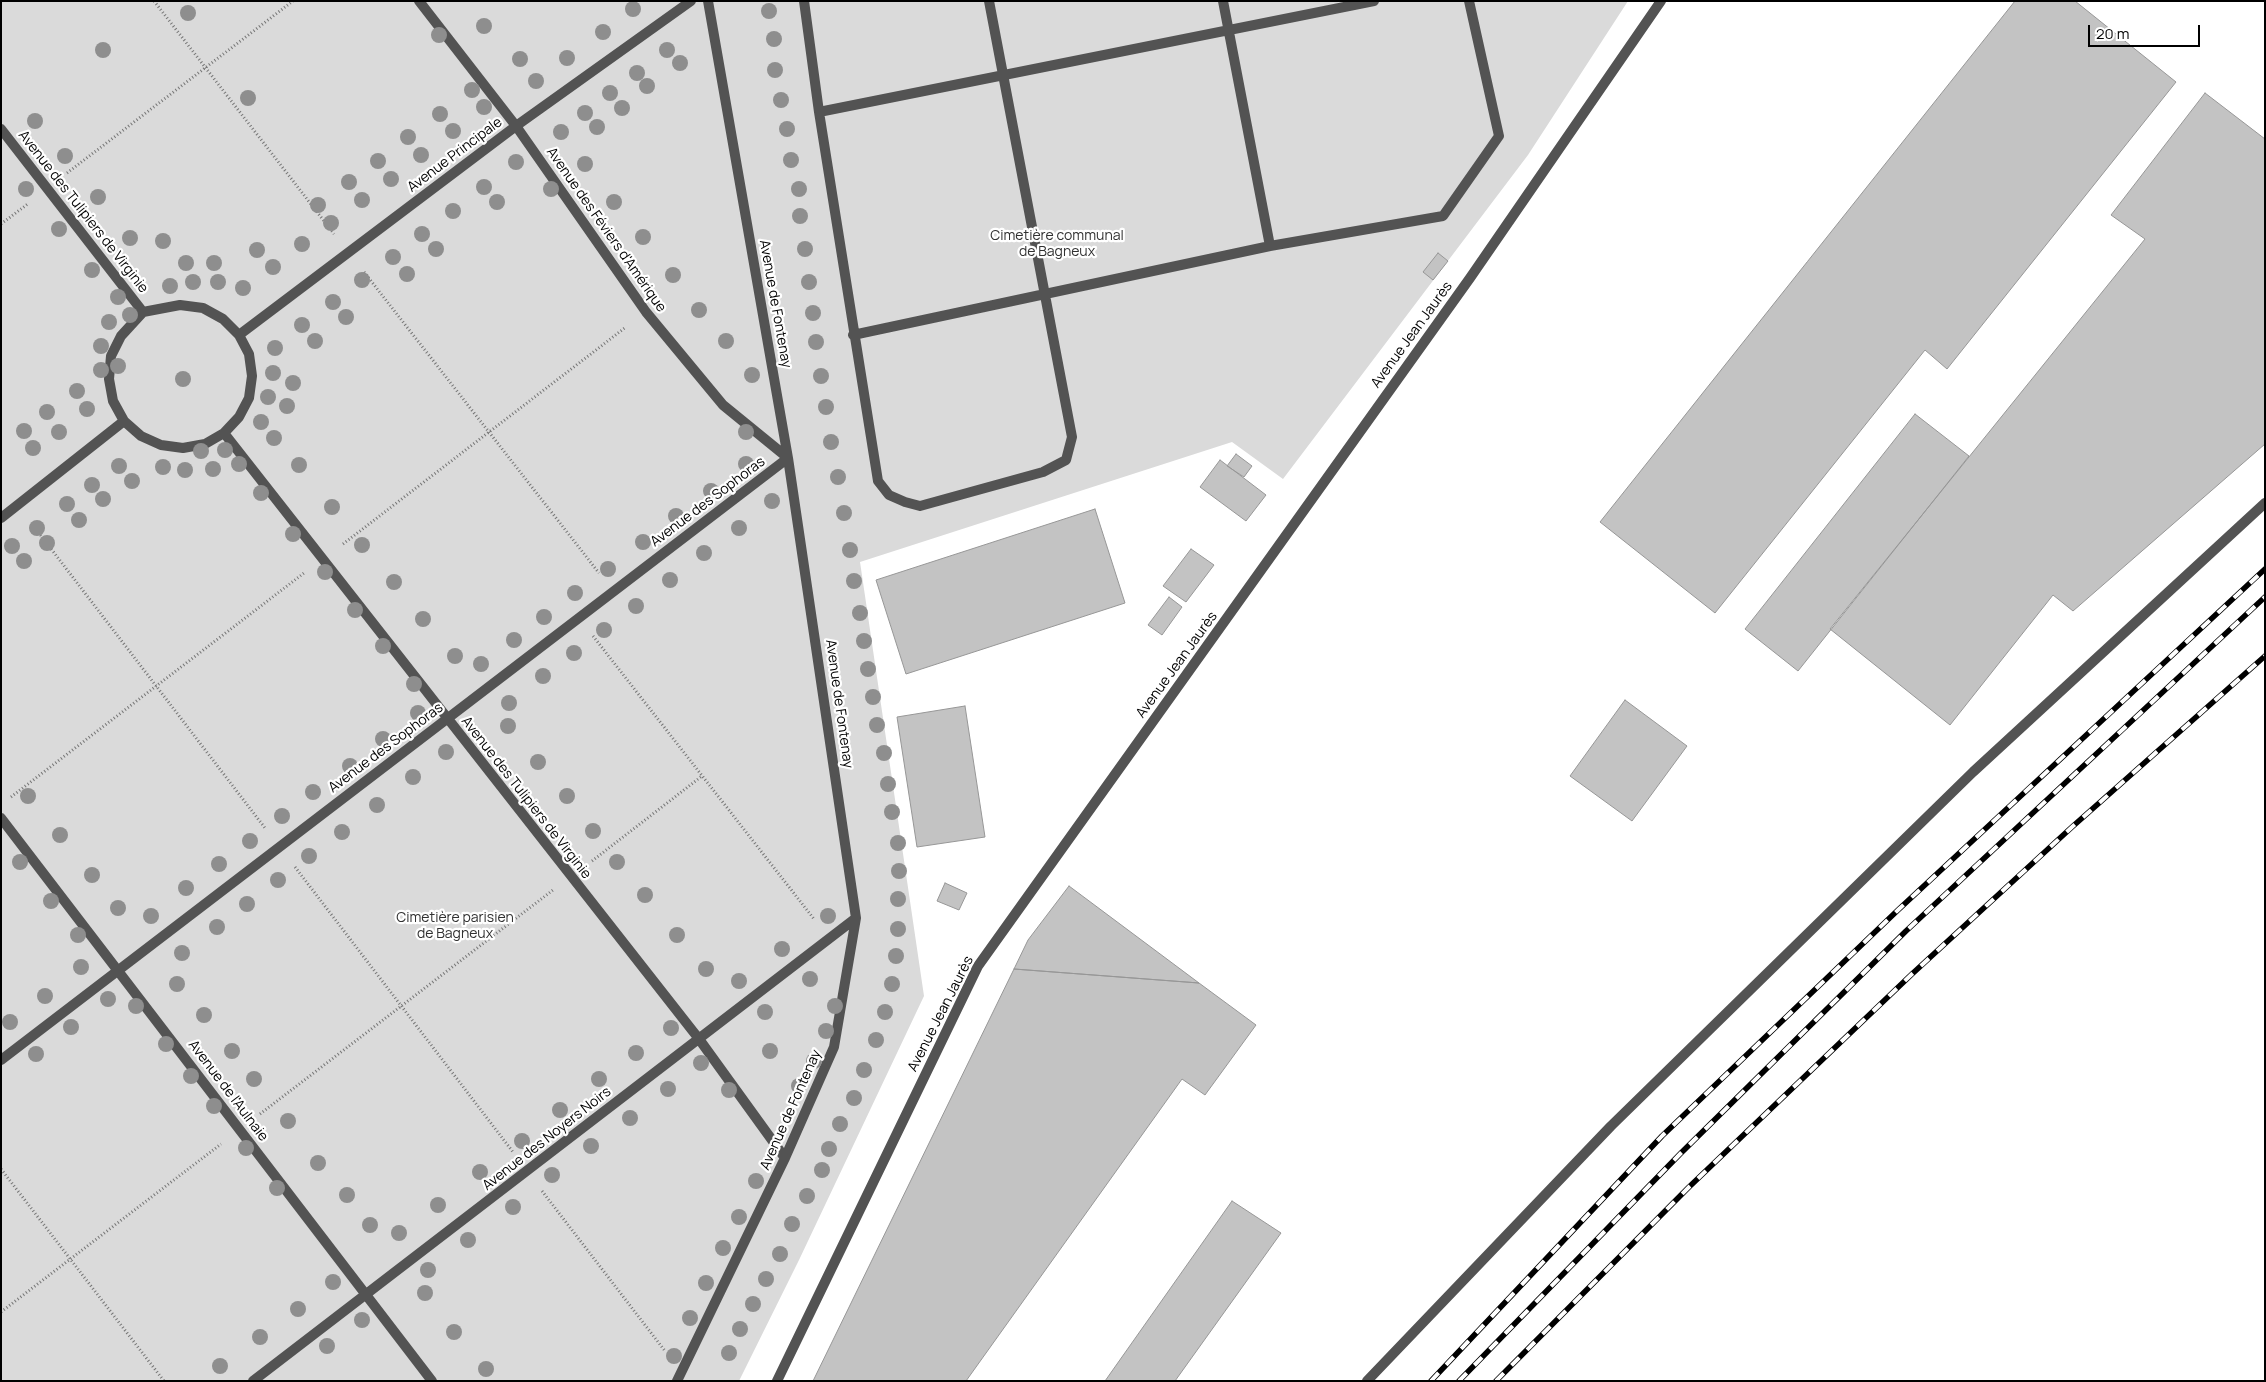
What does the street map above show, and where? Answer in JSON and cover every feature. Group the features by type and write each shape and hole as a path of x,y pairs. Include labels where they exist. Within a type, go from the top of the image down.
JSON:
{"street":[{"name":"Avenue des Féviers d'Amérique","path":"419,1 516,126 646,312 723,405 788,458"},
{"name":"Avenue Principale","path":"239,335 516,126 691,1"},
{"name":"Avenue de Fontenay","path":"679,1376 785,1158 834,1048 856,918 788,458 708,1"},
{"path":"804,1 853,335 878,480 889,495 920,506 1043,472 1066,460 1072,437 1005,74 989,1"},
{"path":"1224,1 1270,246"},
{"path":"819,112 1374,1"},
{"path":"853,335 1270,246 1443,216 1500,136 1469,1"},
{"name":"Avenue Jean Jaurès","path":"776,1381 978,966 1470,278 1661,1"},
{"name":"Avenue des Tulipiers de Virginie","path":"1,129 143,312"},
{"path":"180,304 203,308 223,319 239,335 249,354 252,376 249,398 239,417 224,433 205,444 183,448 161,446 141,436 124,421 113,401 109,379 111,356 121,336 143,312 180,304"},
{"path":"1,518 124,421"},
{"name":"Avenue des Tulipiers de Virginie","path":"224,433 570,877 699,1039 785,1158"},
{"name":"Avenue des Sophoras","path":"1,1060 788,458"},
{"path":"1366,1381 1611,1126 1973,772 2265,503"},
{"name":"Avenue de l'Aulnaie","path":"1,818 432,1381"},
{"name":"Avenue des Noyers Noirs","path":"253,1381 856,918"}],"path":[{"path":"154,1 614,592"},
{"path":"1,224 293,1"},
{"path":"18,505 527,1171 679,1376"},
{"path":"579,618 829,940"},
{"path":"1,1312 702,776"},
{"path":"1,1168 164,1381"}],"green space":[{"name":"Cimetière parisien de Bagneux","path":"1,1 1628,1 1528,155 1283,479 1232,442 860,562 924,996 799,1260 739,1381 1,1381"}],"building":[{"path":"2015,1 2075,1 2176,82 1947,369 1925,350 1715,613 1600,522"},
{"path":"2205,93 2265,139 2265,444 2073,611 2053,595 1950,725 1830,629 2145,239 2111,215"},
{"path":"1438,253 1448,261 1433,280 1423,272"},
{"path":"1915,414 1969,456 1798,671 1745,629"},
{"path":"1236,454 1252,466 1244,477 1227,466"},
{"path":"1220,460 1266,495 1246,521 1200,487"},
{"path":"1095,509 1125,603 906,674 876,580"},
{"path":"1191,549 1214,565 1186,602 1163,586"},
{"path":"1169,597 1182,607 1162,635 1148,625"},
{"path":"1625,700 1687,746 1632,821 1570,776"},
{"path":"965,706 985,837 917,847 897,717"},
{"path":"945,883 967,893 959,910 937,901"},
{"path":"1069,886 1199,983 1014,969 1028,940"},
{"path":"1014,969 1199,983 1256,1025 1205,1095 1182,1079 966,1381 813,1381"},
{"path":"1232,1201 1281,1233 1175,1381 1105,1381"}],"railway":[{"path":"1431,1381 1662,1136 1898,910 2265,569"},
{"path":"1459,1381 1681,1153 1906,931 2265,597"},
{"path":"1496,1381 1689,1187 1912,974 2072,827 2265,656"}],"park label":[{"name":"Cimetière communal de Bagneux","path":"1057,244"}]}
